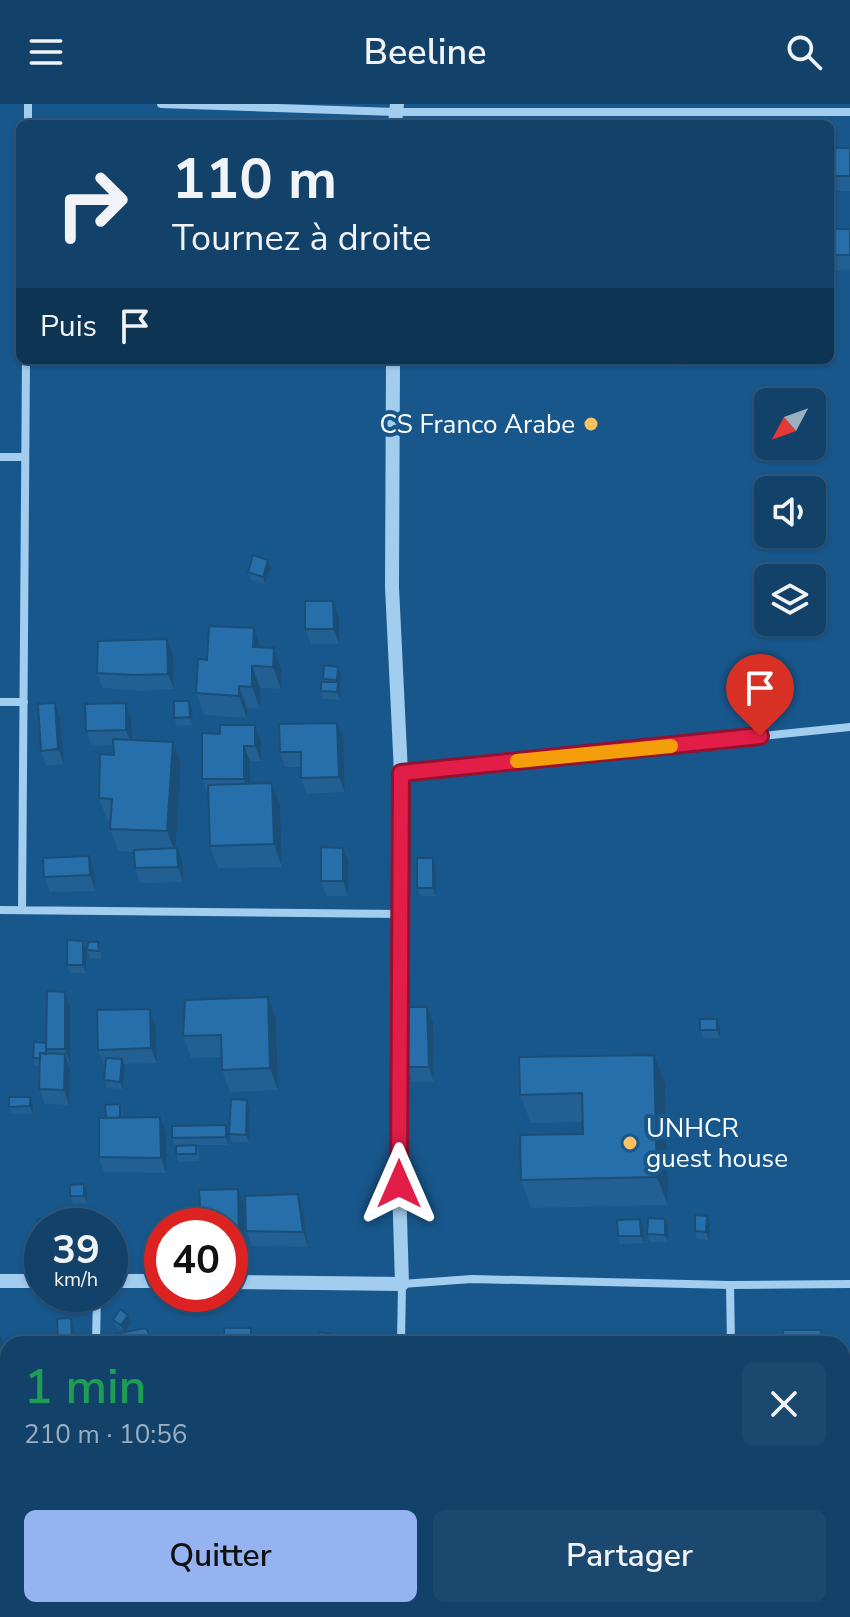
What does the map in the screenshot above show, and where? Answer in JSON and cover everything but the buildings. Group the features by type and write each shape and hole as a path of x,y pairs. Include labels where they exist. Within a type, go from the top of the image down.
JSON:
{"street":[{"path":"161,104 396,113 850,112"},
{"path":"22,910 26,364"},
{"path":"393,364 392,587 401,773 401,1336"},
{"path":"0,457 25,457"},
{"path":"0,702 24,702"},
{"path":"401,773 850,727"},
{"path":"0,910 401,914"},
{"path":"248,1282 402,1284 472,1279 730,1285 850,1284"},
{"path":"0,1281 24,1281"},
{"path":"730,1285 731,1336"},
{"path":"96,1336 97,1312"}],"slow traffic":[{"path":"517,761 671,746"}],"place":[{"name":"CS Franco Arabe","path":"591,424"},
{"name":"UNHCR guest house","path":"630,1143"}],"route":[{"path":"399,1184 401,773 760,736"}]}
